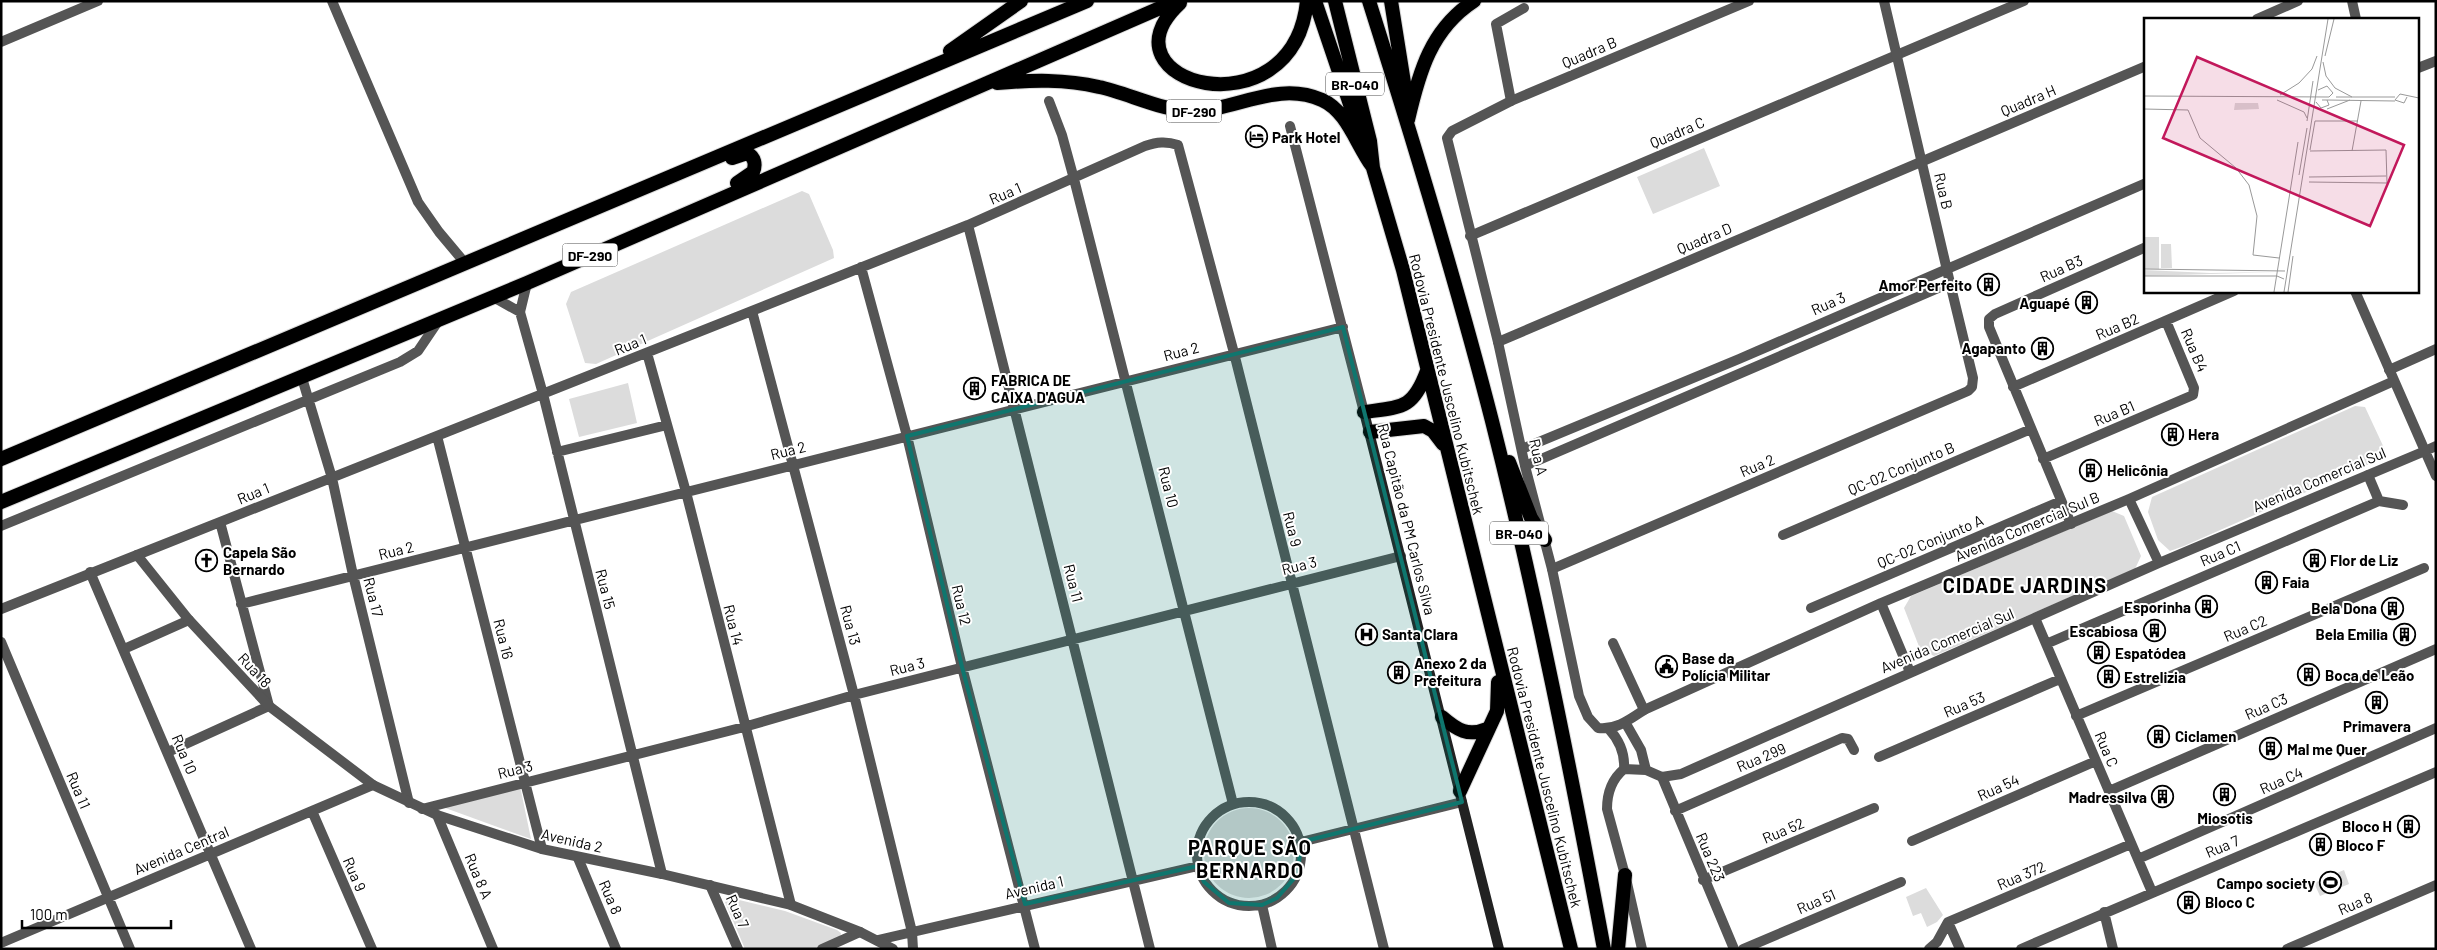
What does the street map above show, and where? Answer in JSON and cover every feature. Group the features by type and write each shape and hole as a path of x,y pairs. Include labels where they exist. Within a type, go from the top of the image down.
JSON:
{"highway":[{"path":"918,71 988,26 1021,1"},
{"name":"DF-290","path":"1,459 1087,1"},
{"name":"DF-290","path":"1,502 527,283 1176,1"},
{"path":"1182,1 1172,11 1160,29 1158,37 1160,56 1171,70 1179,74 1202,82 1226,84 1262,74 1284,59 1299,37 1307,1"},
{"path":"1315,1 1372,167"},
{"name":"Rodovia Presidente Juscelino Kubitschek","path":"1334,1 1370,141 1372,167 1403,270 1445,447 1571,949"},
{"name":"Rodovia Presidente Juscelino Kubitschek","path":"1370,1 1408,122 1492,420 1541,628 1604,949"},
{"path":"1391,1 1405,85 1408,122"},
{"path":"1408,122 1417,79 1432,44 1455,16 1474,1"},
{"name":"DF-290","path":"984,84 1048,80 1073,82 1100,87 1188,112 1225,108 1262,96 1299,94 1321,100 1333,107 1342,116 1372,167"},
{"path":"646,188 674,183 742,153 747,153 753,158 755,166 753,172 746,179 682,207 672,213 668,221"},
{"path":"1364,412 1398,406 1410,400 1419,393 1427,371"},
{"path":"1492,420 1531,518 1545,540"},
{"path":"1370,432 1424,426 1433,431 1445,447"},
{"path":"1461,796 1487,729 1494,719 1499,704 1499,659"},
{"path":"1442,717 1464,733 1476,733 1487,729"},
{"path":"1618,949 1625,875"}],"main road":[{"name":"Rua Capitão da PM Carlos Silva","path":"1364,412 1499,949"}],"street":[{"path":"1,42 98,1"},
{"path":"332,1 411,188 439,232 465,263"},
{"name":"Quadra B","path":"1447,138 1452,131 1511,101 1749,1"},
{"name":"Rua B","path":"1884,1 1973,378 1972,387"},
{"name":"Quadra C","path":"1470,236 2024,1"},
{"path":"2259,18 2298,1"},
{"path":"2352,1 2356,18"},
{"path":"1511,101 1496,24 1524,8"},
{"path":"2420,67 2436,60"},
{"name":"Quadra H","path":"1922,162 2144,67"},
{"name":"Rua 10","path":"1050,101 1074,179 1124,382 1144,450 1233,804"},
{"name":"Rua Capitão da PM Carlos Silva","path":"1290,126 1364,412"},
{"name":"Rua A","path":"1447,138 1498,342 1525,466 1552,569 1582,708 1598,728 1609,730"},
{"name":"Rua 1","path":"90,572 332,478 968,225 1155,143 1162,142 1178,145"},
{"name":"Rua 9","path":"1178,145 1234,353 1290,583 1384,949"},
{"name":"Quadra D","path":"1498,342 1922,162"},
{"name":"Rua 3","path":"1522,449 1740,359 1947,267 2144,183"},
{"name":"Rua 11","path":"968,225 1016,408 1150,949"},
{"name":"Rua B3","path":"2013,387 1989,327 1989,319 1996,314 2144,248"},
{"name":"Rua 12","path":"861,268 907,436 962,667 1025,904 1035,949"},
{"path":"493,297 520,312 527,283"},
{"name":"Rua 3","path":"1525,466 1746,373 1950,283"},
{"name":"Rua B2","path":"2013,387 2232,292"},
{"path":"2355,292 2436,476"},
{"name":"Rua 13","path":"752,311 854,694 912,932 913,949"},
{"name":"Rua 15","path":"520,312 543,394 573,522 662,874"},
{"path":"1,526 410,357 426,342 438,320"},
{"name":"Rua B4","path":"2166,321 2194,392"},
{"name":"Rua 2","path":"241,604 1343,327"},
{"path":"2389,370 2436,349"},
{"name":"Rua 14","path":"648,353 666,425 686,492 744,727 791,905"},
{"path":"1740,359 1746,373"},
{"name":"Rua 17","path":"302,378 332,478 353,575 409,803"},
{"name":"Avenida Comercial Sul B","path":"1644,710 1881,603 2129,499 2394,381"},
{"name":"Rua 2","path":"1552,569 1963,393 1972,387"},
{"path":"2013,387 2071,524"},
{"name":"Rua B1","path":"2043,459 2190,397 2194,392"},
{"path":"557,452 666,425"},
{"name":"QC-02 Conjunto B","path":"1783,535 2031,429"},
{"name":"Rua 16","path":"437,436 542,849"},
{"name":"Avenida Comercial Sul","path":"1662,777 1681,774 2159,563 2436,446"},
{"path":"2368,475 2379,501 2403,505"},
{"path":"2129,499 2159,563"},
{"name":"QC-02 Conjunto A","path":"1811,608 2061,501"},
{"name":"Rua C1","path":"2046,644 2379,501"},
{"name":"Rua 18","path":"220,522 269,706"},
{"name":"Rua 18","path":"137,555 189,620 269,706"},
{"name":"Rua 3","path":"422,809 744,727 854,694 1401,556"},
{"name":"Rua C2","path":"2076,716 2424,568"},
{"path":"1,609 90,572"},
{"name":"Rua 10","path":"90,572 252,949"},
{"path":"1881,603 1910,672"},
{"name":"Rua C","path":"2035,618 2152,892"},
{"path":"124,649 189,620"},
{"name":"Rua 11","path":"1,642 130,949"},
{"path":"1613,644 1644,710 1609,730 1621,746 1625,759 1624,769 1614,781 1607,800 1607,809 1642,949"},
{"name":"Rua C3","path":"2109,791 2436,649"},
{"name":"Rua 53","path":"1879,757 2060,678"},
{"path":"168,752 269,706"},
{"name":"Avenida 2","path":"269,706 373,786 437,815 542,849 662,874 791,905 860,932 894,949"},
{"path":"1625,722 1641,750 1646,770"},
{"name":"Rua C4","path":"2138,859 2436,728"},
{"name":"Rua 299","path":"1675,811 1842,738 1848,739 1854,750"},
{"name":"Rua 54","path":"1912,841 2096,761"},
{"path":"1624,769 1646,770 1662,777"},
{"name":"Rua 7","path":"2021,949 2436,772"},
{"name":"Rua 223","path":"1662,777 1703,880 1734,949"},
{"name":"Avenida Central","path":"3,942 373,786"},
{"path":"1301,842 1353,829 1461,796"},
{"path":"1250,801 1267,804 1283,813 1294,826 1301,842 1302,858 1298,874 1289,888 1277,898 1262,905 1245,906 1222,898 1204,882 1198,866 1196,851 1200,835 1207,822 1219,811 1233,804 1250,801"},
{"name":"Rua 52","path":"1703,880 1874,808"},
{"name":"Rua 9","path":"312,811 372,949"},
{"name":"Rua 8 A","path":"437,815 493,949"},
{"name":"Rua 372","path":"1948,922 2131,844"},
{"name":"Rua 8","path":"578,858 616,949"},
{"name":"Avenida 1","path":"878,940 1025,904 1198,866"},
{"name":"Rua 51","path":"1743,949 1901,882"},
{"name":"Rua 7","path":"710,886 738,949"},
{"name":"Rua 8","path":"2287,949 2436,886"},
{"path":"1262,905 1272,949"},
{"path":"2104,912 2113,949"},
{"path":"1930,948 1948,922"},
{"path":"1948,922 1960,949"},
{"path":"822,949 860,932"}],"highlighted area":[{"path":"1343,327 1462,802 1301,842 1298,874 1277,898 1262,905 1229,903 1204,882 1198,866 1025,904 962,667 907,436"}],"shaded area":[{"path":"1704,148 1720,186 1653,214 1637,177"},
{"path":"802,191 809,194 833,250 834,258 596,364 585,363 566,304 571,292"},
{"path":"628,383 637,423 579,437 569,399"},
{"path":"2355,406 2365,407 2385,450 2381,459 2184,546 2170,551 2158,540 2148,512 2152,497"},
{"path":"2112,511 2124,516 2141,556 2135,569 1934,656 1920,649 1904,608 1911,596"},
{"path":"520,786 531,839 437,805"},
{"path":"1249,808 1266,812 1281,821 1290,836 1294,853 1290,870 1281,885 1266,894 1249,898 1232,894 1217,885 1208,870 1204,853 1208,836 1217,821 1232,812"},
{"name":"Campo society","path":"2344,870 2349,884 2320,896 2314,883"},
{"path":"1926,888 1943,915 1937,922 1927,927 1921,913 1913,916 1906,897"},
{"path":"731,898 785,911 837,930 841,933 840,939 818,949 745,949 725,902"}],"place":[{"name":"Park Hotel","path":"1256,137"},
{"name":"Amor Perfeito","path":"1988,285"},
{"name":"Aguapé","path":"2086,303"},
{"name":"Agapanto","path":"2042,348"},
{"name":"FABRICA DE CAIXA D'AGUA","path":"975,389"},
{"name":"Hera","path":"2172,434"},
{"name":"Helicônia","path":"2091,470"},
{"name":"Flor de Liz","path":"2314,560"},
{"name":"Capela São Bernardo","path":"207,561"},
{"name":"Faia","path":"2266,582"},
{"name":"Esporinha","path":"2207,607"},
{"name":"Bela Dona","path":"2393,608"},
{"name":"Escabiosa","path":"2154,631"},
{"name":"Santa Clara","path":"1366,634"},
{"name":"Bela Emilia","path":"2404,634"},
{"name":"Espatódea","path":"2099,653"},
{"name":"Base da Polícia Militar","path":"1666,667"},
{"name":"Anexo 2 da Prefeitura","path":"1398,672"},
{"name":"Boca de Leão","path":"2309,675"},
{"name":"Estrelizia","path":"2108,677"},
{"name":"Primavera","path":"2377,703"},
{"name":"Ciclamen","path":"2159,736"},
{"name":"Mal me Quer","path":"2271,749"},
{"name":"Miosotis","path":"2225,795"},
{"name":"Madressilva","path":"2163,797"},
{"name":"Bloco H","path":"2408,826"},
{"name":"Bloco F","path":"2320,845"},
{"name":"Campo society","path":"2331,883"},
{"name":"Bloco C","path":"2189,902"}],"district":[{"name":"CIDADE JARDINS","path":"2025,585"},
{"name":"PARQUE SÃO BERNARDO","path":"1250,858"}]}
